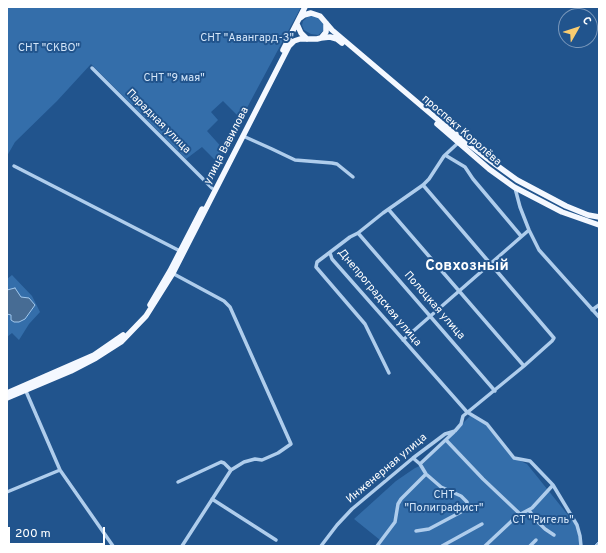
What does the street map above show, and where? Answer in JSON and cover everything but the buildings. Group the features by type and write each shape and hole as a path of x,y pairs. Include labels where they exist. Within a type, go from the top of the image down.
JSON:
{"main road":[{"name":"улица Вавилова","path":"171,272 180,251 305,7"},
{"path":"312,7 316,14 324,19 326,23 326,32 321,38"},
{"path":"307,38 301,33 298,22 307,14 316,14"},
{"name":"проспект Королёва","path":"326,23 332,30 444,125 503,170 541,194 588,215 599,217"},
{"name":"проспект Королёва","path":"321,38 330,36 337,39 489,169 514,187 562,212 599,225"},
{"name":"улица Вавилова","path":"7,393 25,388 84,364 121,342 146,316 171,272 289,46 294,41 307,38 321,38"},
{"name":"улица Вавилова","path":"7,398 25,388"}],"street":[{"name":"Парадная улица","path":"92,68 212,188"},
{"path":"243,136 295,160 337,164 353,177"},
{"path":"330,253 350,237 358,233 382,213 389,210 429,180 445,155 458,143"},
{"path":"445,155 465,167 472,179 521,236"},
{"path":"14,166 180,251"},
{"path":"420,464 455,431 461,424 463,416 495,391 554,338 423,185"},
{"path":"514,187 529,230 539,250 599,318"},
{"path":"389,210 524,366"},
{"path":"402,340 529,230"},
{"name":"Полоцкая улица","path":"358,233 495,391"},
{"name":"Днепроградская улица","path":"389,373 365,324 316,266 317,262 330,253 332,259 402,340 468,412 487,424 514,458 530,461 554,486 577,524 581,546"},
{"path":"171,272 224,301 230,307 291,444 278,454 262,460 255,459 244,462 231,470 182,546"},
{"path":"592,310 599,305"},
{"path":"25,388 60,470 112,546"},
{"name":"Инженерная улица","path":"321,546 337,525 352,509 413,458 445,434 455,431"},
{"path":"446,440 483,479 520,514"},
{"path":"413,458 420,464 426,474 441,487 461,496 467,502 467,507 461,512 429,529 416,530"},
{"path":"178,482 221,462 231,470"},
{"path":"7,492 60,470"},
{"path":"377,546 396,522 398,504 401,499 426,474"},
{"path":"485,546 520,514 529,510 554,486"},
{"path":"212,499 276,540"},
{"path":"529,510 534,518 545,529 554,535"},
{"path":"444,546 482,524"},
{"path":"530,546 536,540"}],"green space":[{"path":"7,7 301,7 241,119 223,101 211,112 218,120 207,131 225,151 218,163 202,147 186,159 91,64 57,101 15,142 7,156"},
{"path":"309,16 316,16 324,25 324,30 318,35 311,34 304,30 302,25 303,21"},
{"path":"12,275 32,296 40,312 29,324 19,340 12,333 7,337 7,279"},
{"name":"СНТ \"Полиграфист\"","path":"471,415 486,425 514,458 527,464 576,525 581,546 376,546 380,540 354,519 396,481 422,465"}],"shaded area":[{"path":"15,288 21,297 29,298 35,305 25,319 19,322 14,322 11,320 11,315 7,314 7,290"}],"waterway":[{"path":"594,546 599,541"}],"district":[{"name":"Совхозный","path":"467,267"}],"park label":[{"name":"СНТ \"Авангард-3\"","path":"247,39"},
{"name":"СНТ \"СКВО\"","path":"49,49"},
{"name":"СНТ \"9 мая\"","path":"174,79"},
{"name":"СТ \"Ригель\"","path":"543,521"}]}
